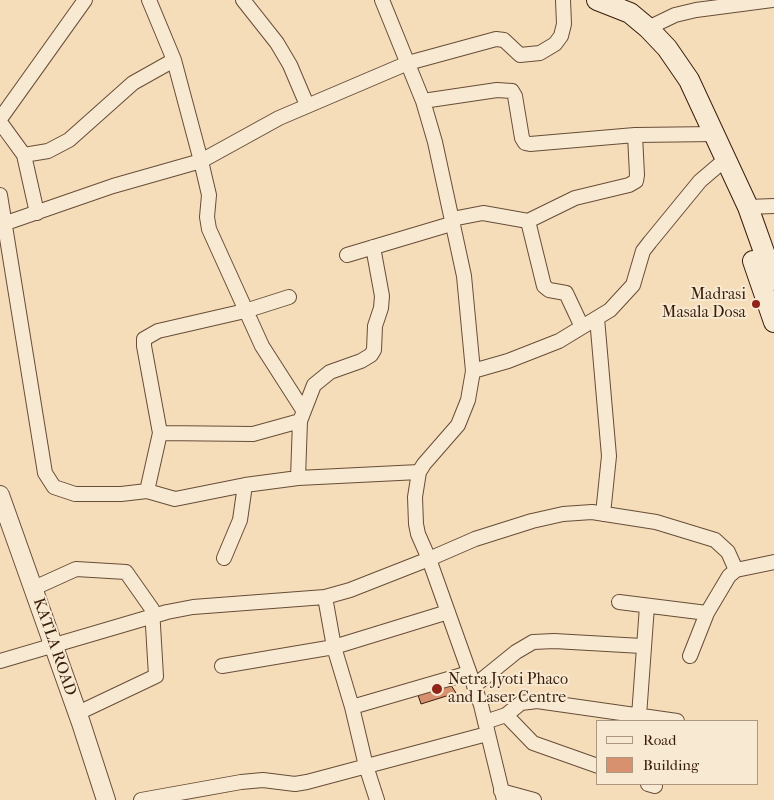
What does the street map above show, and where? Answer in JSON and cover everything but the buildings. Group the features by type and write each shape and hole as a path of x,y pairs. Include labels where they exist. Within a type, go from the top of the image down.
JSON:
{"main road":[{"path":"597,0 631,7 666,48 689,80 716,134 735,182 748,207 774,280"},
{"path":"735,182 736,212 774,322"}],"street":[{"path":"37,214 24,155 0,121 84,0"},
{"path":"149,0 174,60 201,161 209,195 207,217 209,229 262,346 302,415"},
{"path":"243,0 277,43 290,65 307,105"},
{"path":"382,0 423,101 464,276 474,371 468,400 458,425 419,472 415,497 416,524 471,679 486,728 502,796 534,800"},
{"path":"6,222 37,214 113,186 201,161 307,105 408,63 496,39 504,40 520,55 540,53 555,44 561,36 564,24 563,0"},
{"path":"648,28 674,15 696,10 772,0"},
{"path":"24,155 48,151 69,140 133,83 174,60"},
{"path":"423,101 497,90 512,91 515,96 522,138 525,143 530,144 635,135 716,134"},
{"path":"347,255 483,213 528,221 575,198 628,185 636,181 635,135"},
{"path":"474,371 530,353 582,327 610,310 628,293 633,285 643,251 661,226 700,181 727,158"},
{"path":"0,195 6,222 45,473 49,482 63,492 74,494 122,494 147,491 175,499 245,485 298,478 419,472"},
{"path":"748,207 774,206"},
{"path":"528,221 544,286 549,290 566,293 582,327"},
{"path":"298,478 302,415 314,384 330,372 371,356 374,350 375,326 381,308 382,296 373,247"},
{"path":"147,491 160,433 144,339 168,329 245,311 289,297"},
{"path":"597,318 609,456 604,514"},
{"path":"160,433 253,434 302,415"},
{"path":"224,558 240,520 245,485"},
{"name":"KATLA ROAD","path":"0,495 78,713 106,800"},
{"path":"0,661 152,615 193,607 325,597 350,590 475,539 532,521 576,513 604,514 656,522 715,540 723,545 728,552 736,570"},
{"path":"690,656 707,613 723,584 736,570 774,562"},
{"path":"34,588 76,568 126,572 152,609 156,676 78,713"},
{"path":"325,597 334,647 377,800"},
{"path":"620,602 707,613"},
{"path":"639,716 646,606"},
{"path":"222,666 334,647 448,612"},
{"path":"352,707 471,679 533,642 554,641 642,646"},
{"path":"140,800 248,782 307,782 366,766 486,728 521,703 537,701 669,720"},
{"path":"506,714 533,743 596,765"}],"place":[{"name":"Madrasi Masala Dosa","path":"756,304"},
{"name":"Netra Jyoti Phaco and Laser Centre","path":"437,689"}]}
